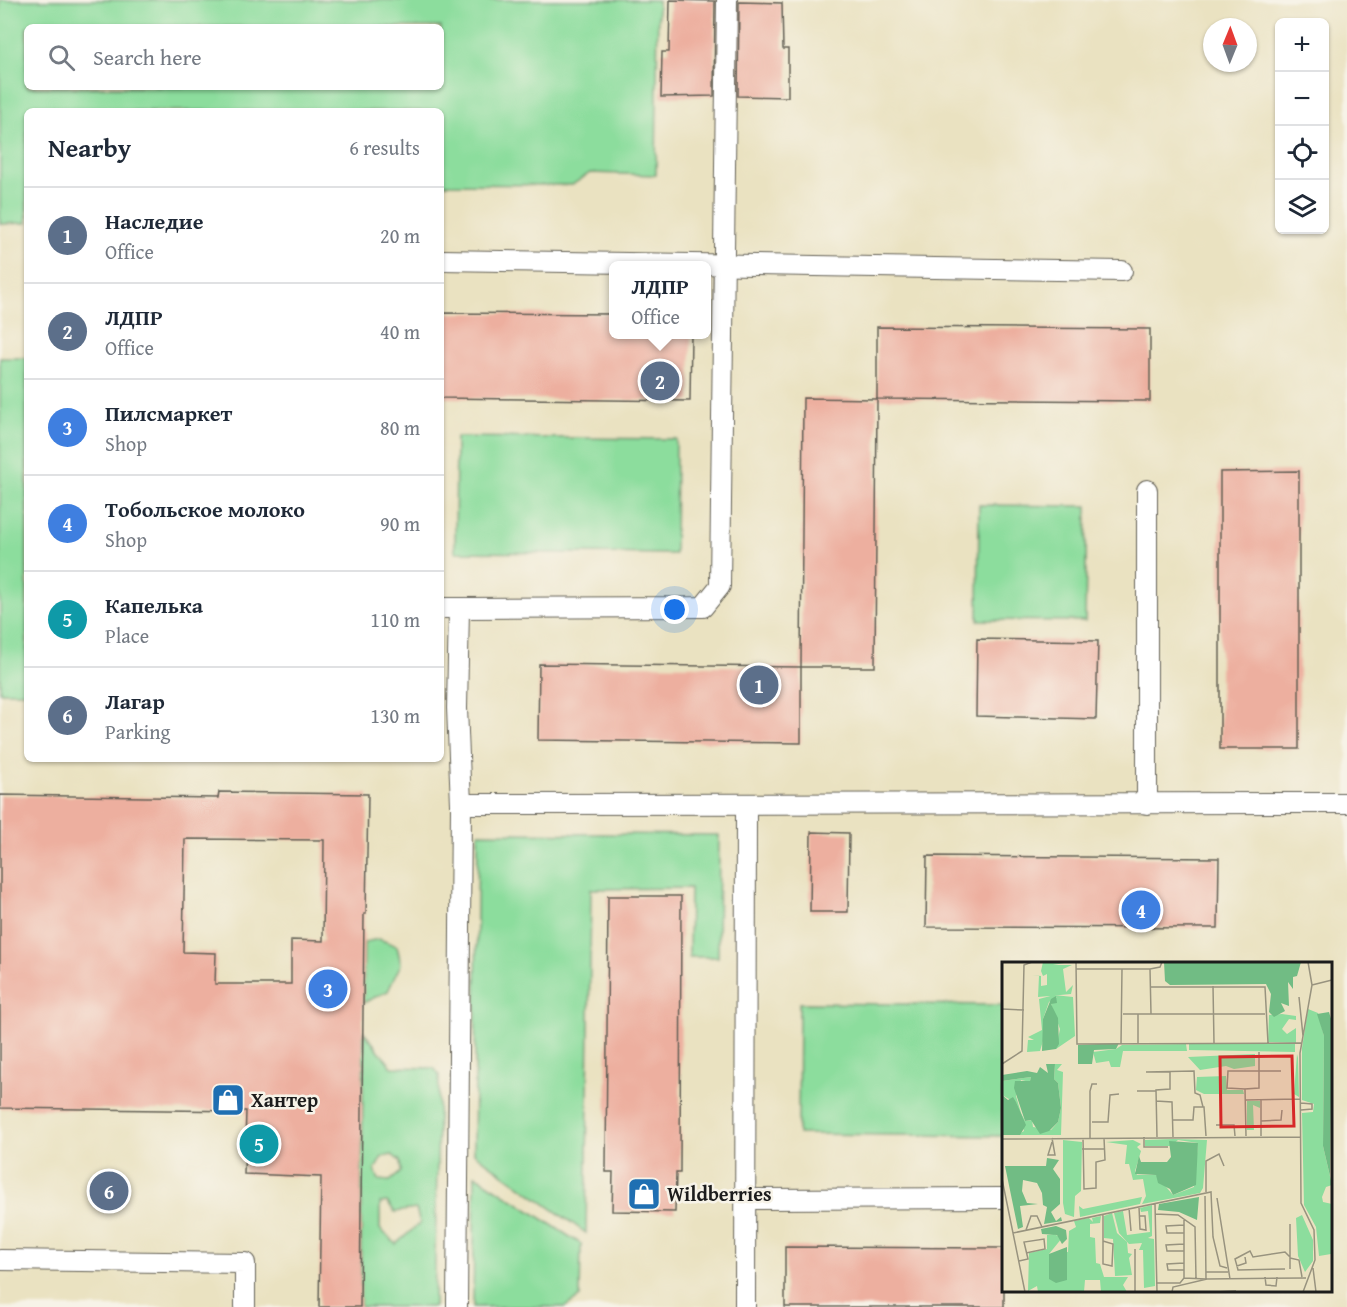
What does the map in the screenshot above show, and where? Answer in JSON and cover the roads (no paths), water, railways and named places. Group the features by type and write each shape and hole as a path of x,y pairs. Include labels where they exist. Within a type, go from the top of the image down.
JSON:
{"lane":[{"path":"457,1307 461,804 450,608 703,607 720,586 727,0"},
{"path":"444,260 609,262"},
{"path":"711,264 1122,271"},
{"path":"1147,804 1148,490"},
{"path":"461,804 1347,803"},
{"path":"745,1307 746,804"},
{"path":"746,1199 1002,1198"},
{"path":"0,1260 245,1263 245,1307"}],"place":[{"name":"ЛДПР","path":"660,381"},
{"name":"Наследие","path":"759,685"},
{"name":"Тобольское молоко","path":"1141,910"},
{"name":"Пилсмаркет","path":"328,989"},
{"name":"Хантер","path":"228,1100"},
{"name":"Капелька","path":"259,1144"},
{"name":"Лагар","path":"109,1191"},
{"name":"Wildberries","path":"644,1194"}]}
